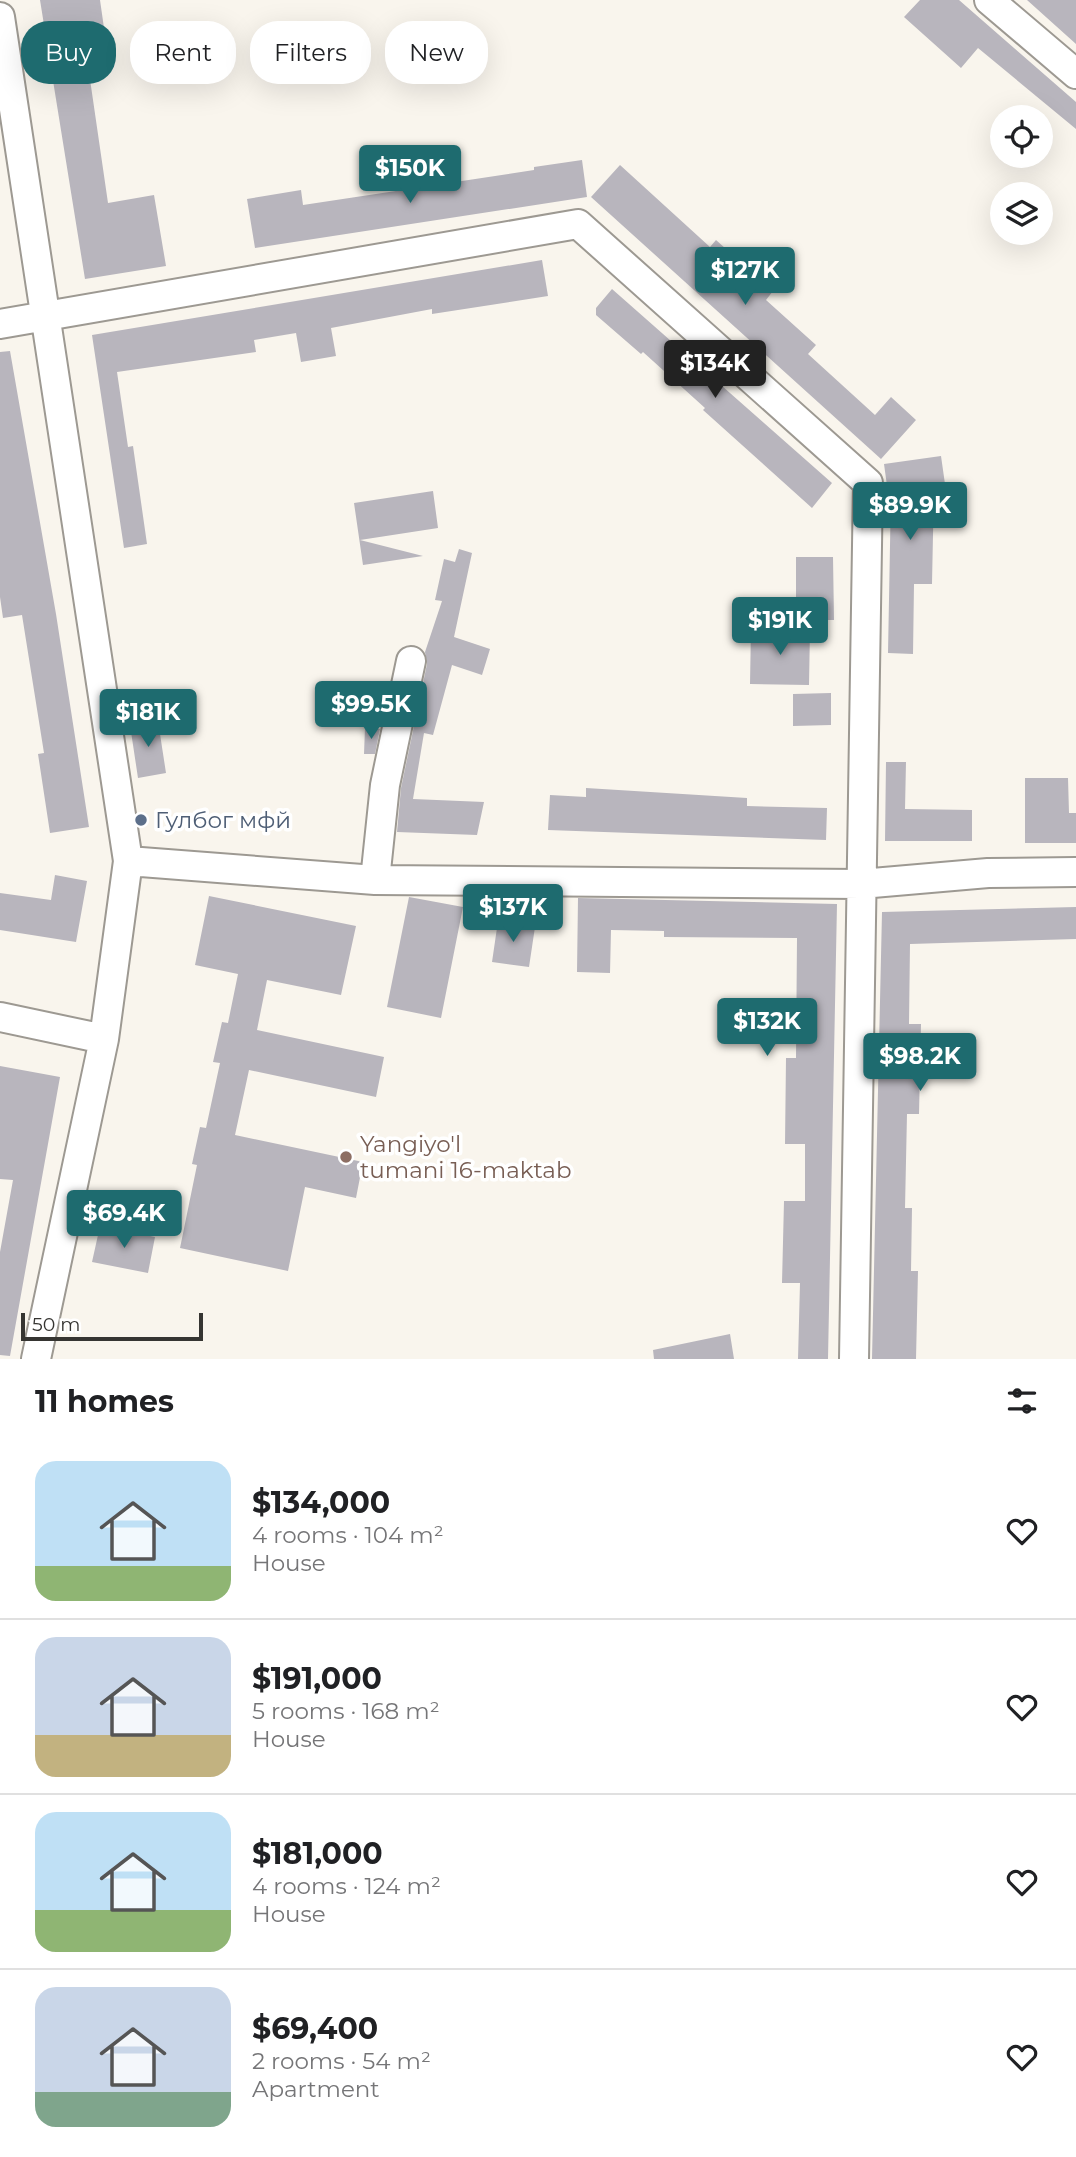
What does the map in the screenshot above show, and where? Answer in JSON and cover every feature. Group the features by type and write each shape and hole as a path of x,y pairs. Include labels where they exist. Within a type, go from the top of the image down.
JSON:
{"street":[{"path":"989,0 1076,74"},
{"path":"0,17 128,861 104,1039 36,1359"},
{"path":"0,324 578,224 868,483 854,1359"},
{"path":"375,880 385,785 411,661"},
{"path":"128,861 375,880 861,884 988,873 1076,872"},
{"path":"0,1017 104,1039"}],"building":[{"path":"40,0 100,0 103,21 43,21"},
{"path":"920,0 959,0 1076,102 1076,129 1053,110 1053,105 1047,105 978,48 961,68 904,17"},
{"path":"1027,0 1076,0 1076,44"},
{"path":"54,84 91,84 108,203 154,195 166,266 85,279"},
{"path":"582,160 587,197 255,248 247,199 301,190 303,205 534,170 534,167"},
{"path":"620,165 710,247 716,240 773,291 766,300 816,345 808,354 875,415 891,397 916,420 881,459 591,197"},
{"path":"542,260 548,296 432,314 432,309 331,328 336,356 301,362 296,333 254,340 256,352 117,372 128,447 133,446 147,544 124,548 92,335"},
{"path":"612,289 832,483 812,508 643,352 641,354 596,315 596,308"},
{"path":"10,351 56,614 89,827 50,833 38,754 44,753 22,615 3,618 0,597 0,352"},
{"path":"941,456 945,484 934,486 932,584 914,584 913,654 888,653 891,492 888,493 884,464"},
{"path":"433,491 438,528 360,540 423,556 363,565 354,503"},
{"path":"459,549 472,553 454,637 490,649 482,675 452,665 433,735 424,733 413,799 484,802 477,835 397,832 401,788 427,664 425,652 442,601 435,600 444,559 455,562"},
{"path":"796,557 833,557 834,620 796,620"},
{"path":"751,628 810,629 809,685 750,684"},
{"path":"831,693 831,725 793,726 793,694"},
{"path":"158,721 166,773 138,778 130,725"},
{"path":"365,728 380,729 375,754 364,754"},
{"path":"886,762 906,762 905,809 972,810 972,841 885,841"},
{"path":"1025,778 1068,778 1069,813 1076,813 1076,843 1025,843"},
{"path":"586,788 747,798 747,806 827,808 826,840 548,830 550,795 586,797"},
{"path":"55,875 87,881 76,942 0,930 0,893 51,900"},
{"path":"209,896 356,926 341,995 267,980 257,1030 384,1057 376,1097 249,1070 235,1135 363,1162 356,1198 305,1187 288,1271 180,1248 197,1165 192,1164 200,1127 206,1128 220,1063 213,1062 222,1022 228,1023 238,974 195,965"},
{"path":"409,897 463,907 441,1018 387,1007"},
{"path":"578,898 837,904 828,1359 798,1359 800,1283 782,1283 784,1201 805,1201 805,1144 785,1144 786,1058 796,1058 797,938 664,937 664,931 611,930 610,973 577,972"},
{"path":"1076,907 1076,939 910,944 909,1024 921,1024 919,1114 907,1114 905,1208 912,1208 911,1271 918,1271 916,1359 872,1359 882,912"},
{"path":"498,921 535,927 529,967 492,962"},
{"path":"0,1066 60,1077 10,1356 0,1355 0,1252 13,1180 0,1179"},
{"path":"100,1226 155,1237 148,1273 92,1262"},
{"path":"730,1334 734,1359 654,1359 653,1350"}],"place":[{"name":"Гулбог мфй","path":"141,820"},
{"name":"Yangiyo'l tumani 16-maktab","path":"346,1157"}]}
